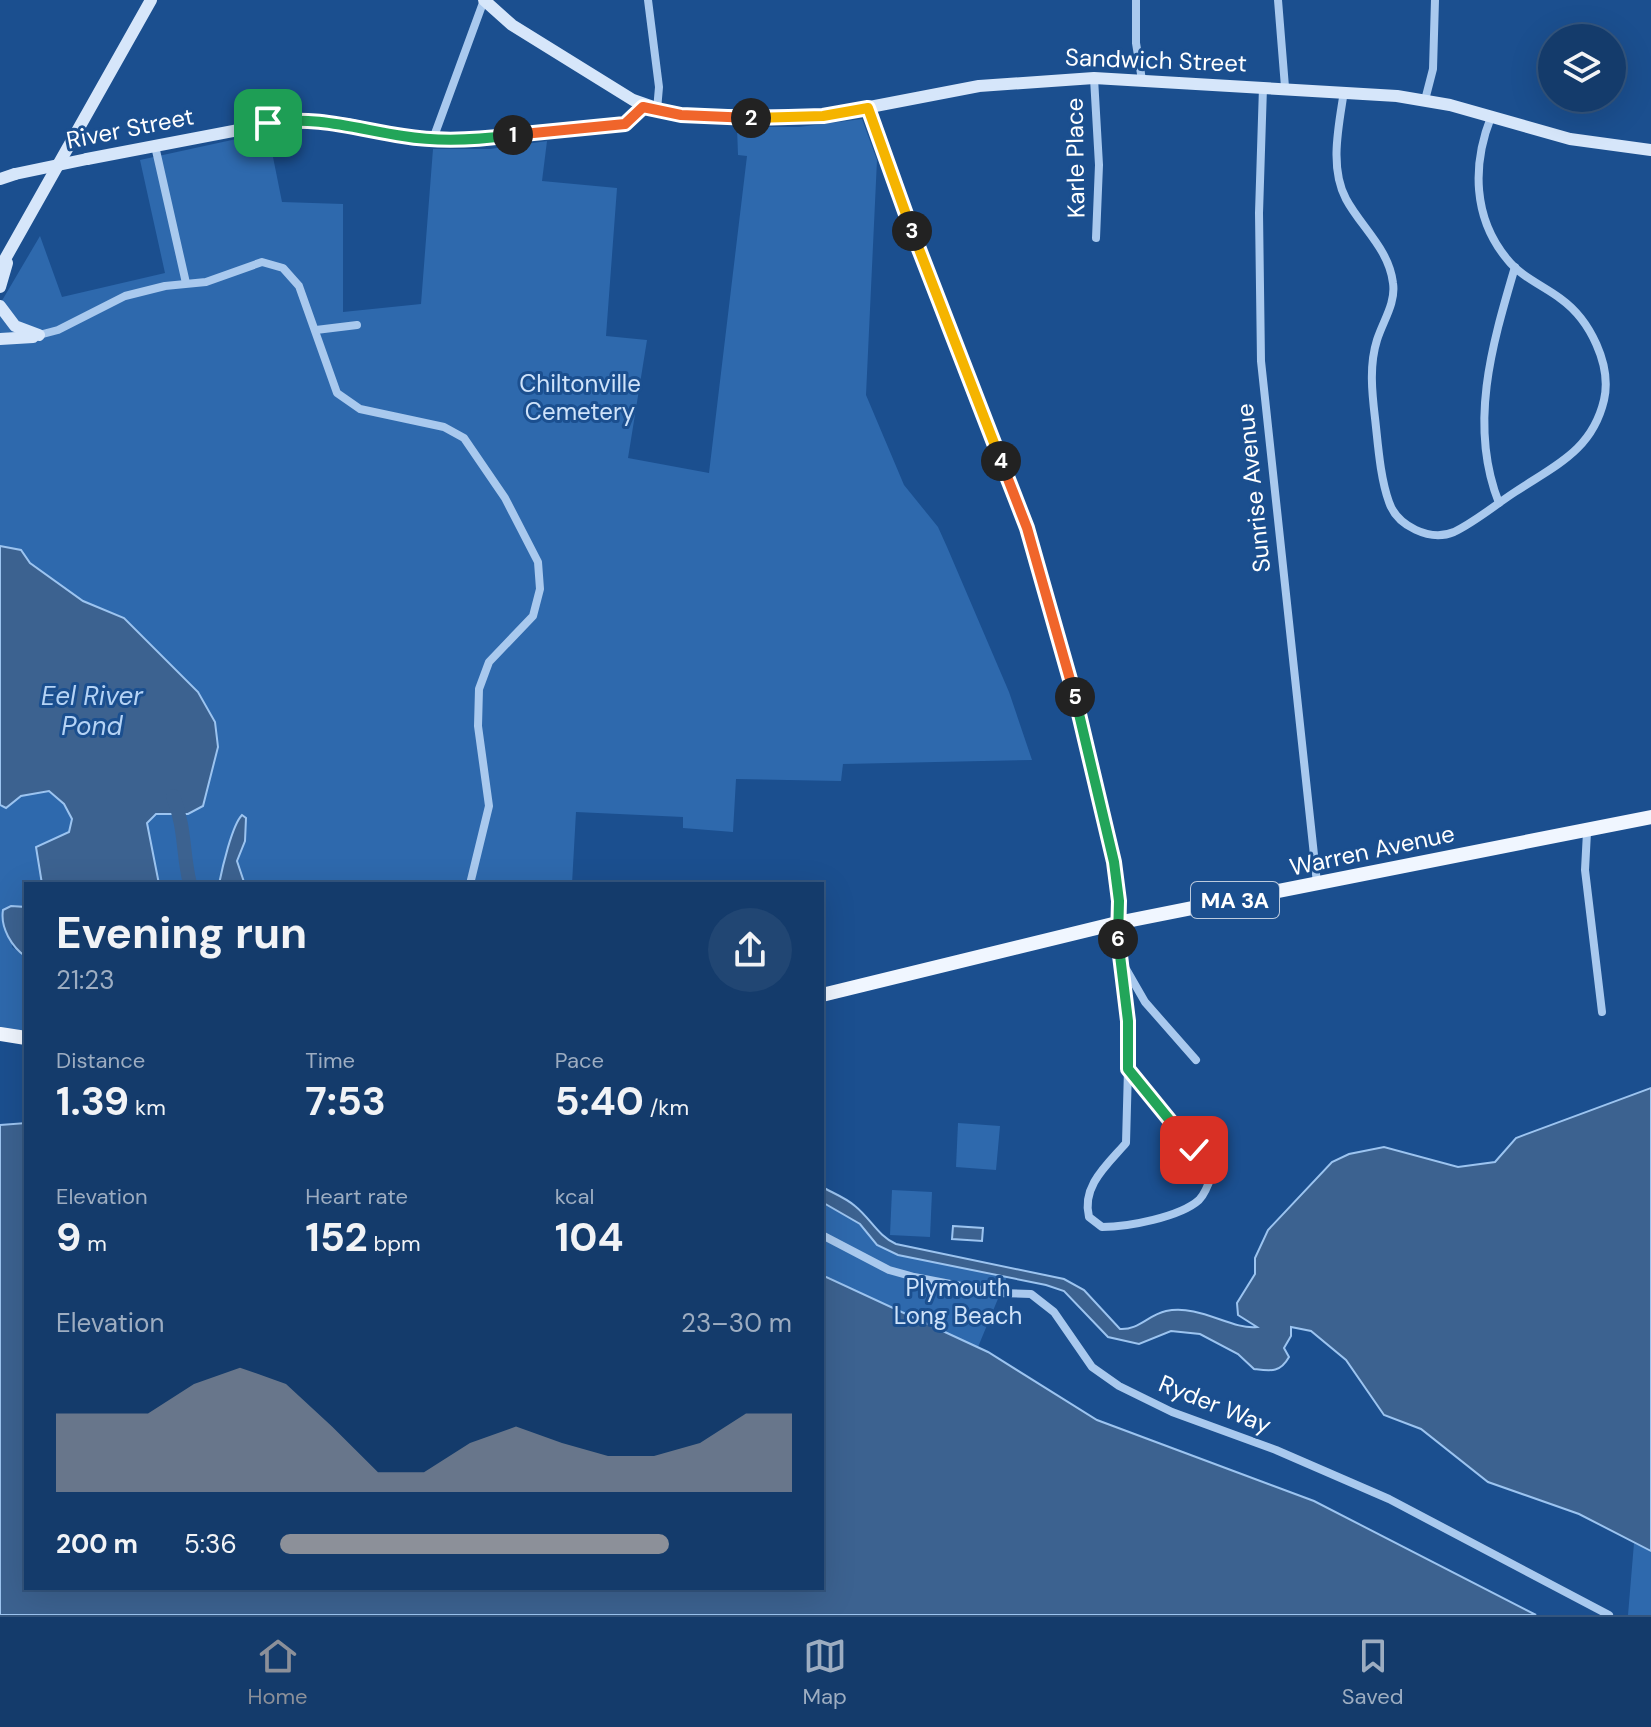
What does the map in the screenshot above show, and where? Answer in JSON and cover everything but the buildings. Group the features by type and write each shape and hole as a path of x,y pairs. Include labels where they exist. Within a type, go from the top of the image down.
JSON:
{"main road":[{"name":"Warren Avenue","path":"824,995 1117,923 1651,817"},
{"path":"0,1034 24,1038"}],"street":[{"path":"0,268 151,0"},
{"path":"433,139 484,0"},
{"name":"Sandwich Street","path":"484,0 512,25 643,107 687,116 789,118 868,108 993,84 1094,78 1285,87 1425,100 1570,139 1651,150"},
{"path":"648,0 660,96 657,111"},
{"path":"1136,0 1136,43 1142,80"},
{"path":"1278,0 1285,87"},
{"path":"1425,100 1433,69 1435,0"},
{"name":"Karle Place","path":"1094,78 1099,165 1096,238"},
{"name":"Sunrise Avenue","path":"1263,86 1259,213 1261,361 1317,883"},
{"path":"1344,91 1337,161 1340,185 1386,260 1393,285 1372,364 1375,423 1388,501 1395,512 1414,528 1435,536 1457,530 1579,451 1595,426 1605,391 1600,354 1581,321 1566,302 1515,267 1499,246 1476,184 1480,146 1491,117"},
{"name":"River Street","path":"0,179 292,120 336,123 433,139 489,139 625,124 643,107"},
{"path":"868,108 1033,546 1110,841 1117,882 1117,923 1128,1021 1128,1069 1126,1143 1103,1168 1088,1199 1089,1217 1102,1227 1133,1225 1187,1208 1204,1194 1213,1171 1128,1069"},
{"path":"155,146 186,283"},
{"path":"0,287 11,250"},
{"path":"0,339 39,335 61,328 118,298 186,283 206,282 256,263 274,263 296,280 335,390 343,400 360,409 458,433 488,472 531,545 538,562 540,589 533,616 489,662 480,680 478,726 489,806 470,882"},
{"path":"1499,503 1485,463 1484,406 1515,267"},
{"path":"0,306 15,326 39,335"},
{"path":"316,330 357,325"},
{"path":"1587,832 1585,870 1602,1012"},
{"path":"1120,958 1145,1002 1196,1060"},
{"name":"Ryder Way","path":"824,1236 901,1273 997,1293 1031,1294 1054,1312 1092,1367 1119,1386 1172,1412 1276,1450 1389,1499 1609,1615"}],"green space":[{"name":"Chiltonville Cemetery","path":"862,119 877,160 866,395 904,485 938,527 1009,692 1032,760 843,764 841,781 736,779 733,832 683,828 683,817 576,812 572,882 159,882 147,823 156,814 188,814 198,692 125,618 83,601 30,563 21,550 0,546 0,304 40,236 62,297 165,273 140,160 268,132 282,202 343,204 343,312 421,304 433,149 490,149 547,141 542,181 617,188 606,336 647,340 628,458 709,473 747,156 738,155 737,127 799,127"},
{"path":"49,791 64,804 73,820 69,832 36,847 42,882 24,882 24,907 11,906 12,947 24,956 24,1033 0,1030 0,805 6,808 21,796"},
{"path":"958,1123 1000,1126 996,1170 956,1167"},
{"path":"892,1190 932,1192 930,1237 890,1235"},
{"name":"Plymouth Long Beach","path":"824,1203 860,1224 877,1245 898,1255 1007,1277 978,1347 824,1276"},
{"path":"1634,1543 1651,1551 1651,1615 1628,1615"}],"water":[{"name":"Eel River Pond","path":"0,546 21,550 30,563 83,601 124,618 198,692 215,722 218,747 203,806 188,814 156,814 147,823 159,882 42,882 36,847 69,832 72,819 64,804 49,791 21,796 6,808 0,805"},
{"path":"242,815 246,818 245,841 237,861 244,882 219,882 231,837"},
{"path":"11,906 24,907 24,955 5,930 3,910"},
{"path":"1651,1088 1651,1551 1579,1514 1488,1482 1421,1429 1384,1415 1346,1360 1311,1331 1291,1327 1291,1336 1284,1348 1289,1357 1282,1366 1270,1370 1254,1369 1238,1354 1200,1334 1171,1331 1139,1344 1108,1337 1064,1291 898,1255 877,1245 860,1224 824,1203 824,1188 851,1203 884,1237 896,1244 1064,1279 1084,1290 1120,1329 1133,1327 1166,1311 1179,1310 1257,1327 1238,1315 1237,1303 1255,1274 1255,1258 1268,1230 1332,1162 1349,1154 1384,1147 1458,1167 1495,1162 1516,1138"},
{"path":"24,1123 24,1590 824,1590 824,1276 988,1352 1097,1420 1314,1501 1536,1615 0,1615 0,1125"},
{"path":"953,1226 983,1228 982,1241 952,1239"}],"waterway":[{"path":"173,796 180,819 190,882"}],"route":[{"path":"268,123 317,121 414,138 478,140 625,124 643,107 676,115 748,118 823,116 868,108 891,178 1027,528 1071,684 1117,882 1118,941 1128,1021 1128,1069 1176,1124 1194,1150"}]}
